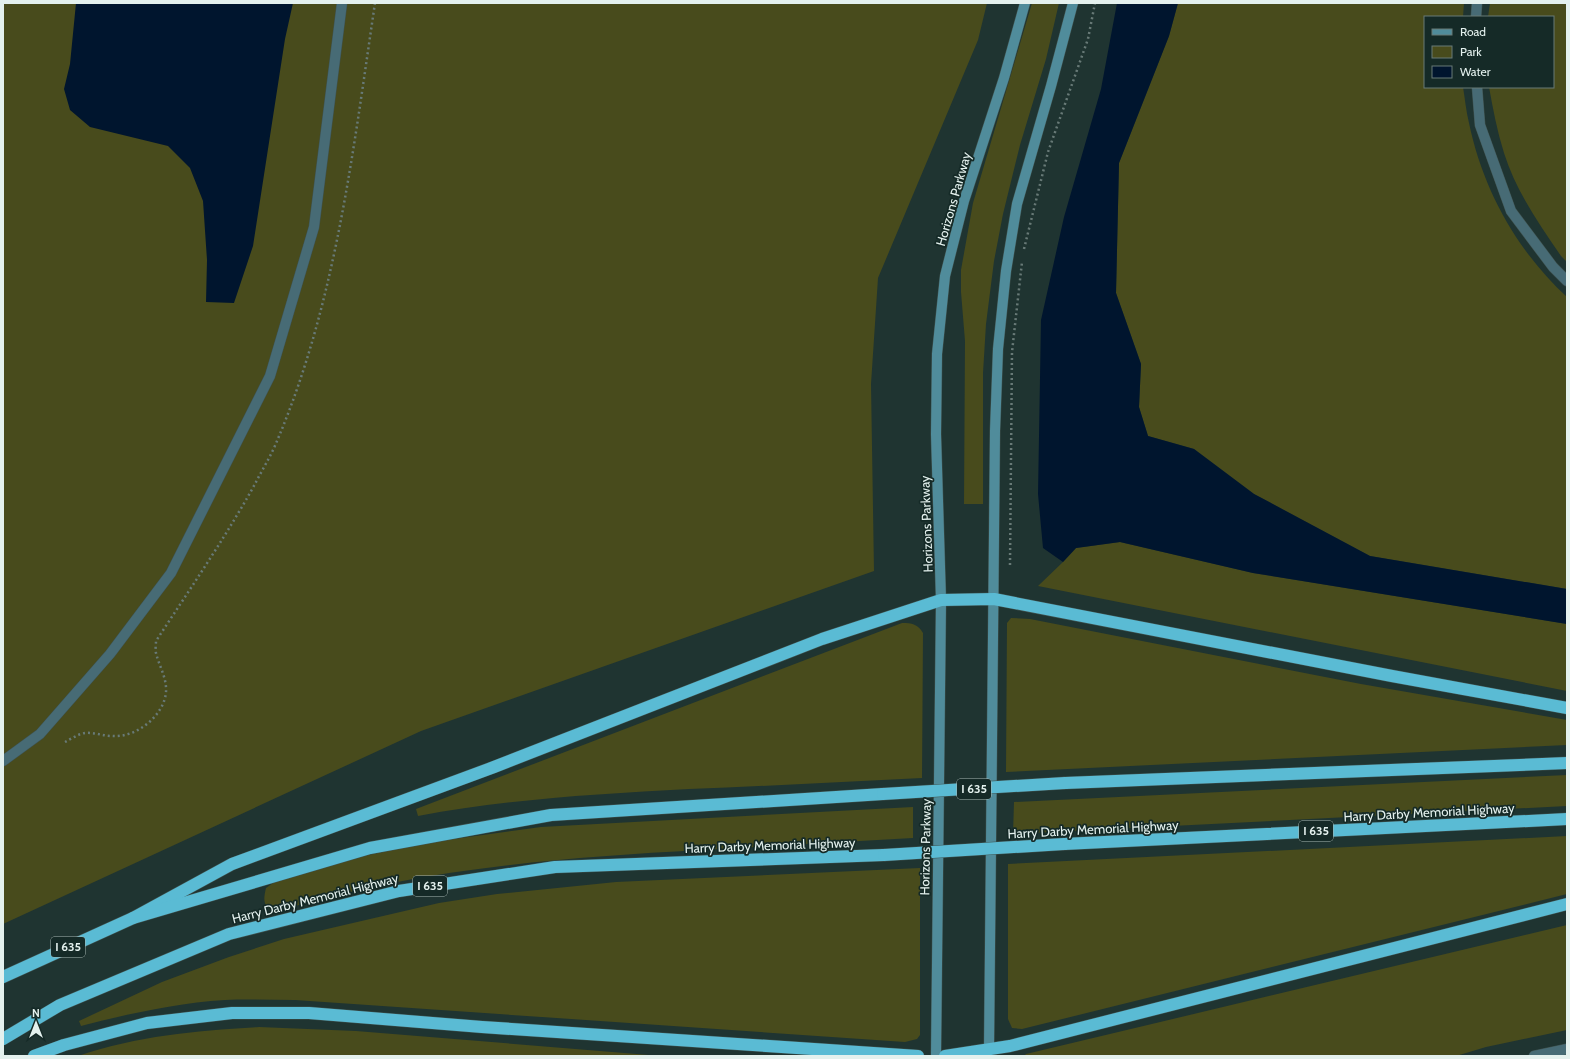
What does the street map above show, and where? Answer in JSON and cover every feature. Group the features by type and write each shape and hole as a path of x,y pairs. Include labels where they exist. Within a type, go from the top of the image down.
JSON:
{"highway":[{"path":"133,918 232,864 494,767 822,639 941,600 994,599 1392,676 1567,708"},
{"name":"I 635","path":"3,977 133,918 370,848 551,815 1065,783 1567,763"},
{"name":"Harry Darby Memorial Highway","path":"3,1039 60,1005 229,934 399,891 555,867 884,855 1064,844 1567,819"},
{"path":"945,1056 989,1053 1010,1046 1567,904"},
{"path":"34,1056 64,1045 146,1023 232,1013 309,1013 490,1027 918,1056"}],"main road":[{"name":"Horizons Parkway","path":"936,1056 941,600 936,434 937,354 946,276 964,201 1004,78 1025,3"},
{"path":"989,1053 995,423 998,349 1006,271 1017,204 1052,86 1073,3"}],"street":[{"path":"3,761 40,734 110,654 171,573 270,376 314,227 342,3"},
{"path":"1476,16 1477,3"},
{"path":"1477,88 1480,125 1511,211 1567,281"},
{"path":"1534,1056 1567,1049"}],"path":[{"path":"1022,254 1048,152 1088,39 1095,3"},
{"path":"1010,565 1012,352 1022,261"}],"green space":[{"path":"3,3 987,3 978,40 878,278 871,384 874,571 421,731 3,924"},
{"path":"1032,3 1059,3 1046,59 1020,145 1003,214 994,261 986,324 983,373 983,504 964,504 965,341 961,292 961,270 973,203"},
{"path":"1178,3 1464,3 1463,16 1424,16 1424,88 1463,88 1475,148 1483,172 1504,218 1533,260 1567,297 1567,589 1370,556 1254,494 1194,449 1148,436 1139,407 1141,364 1116,293 1119,163 1169,36"},
{"path":"1490,3 1567,3 1567,262 1561,256 1536,219 1515,181 1509,167 1495,120 1489,88 1554,88 1554,16 1488,16"},
{"path":"1120,542 1253,573 1567,624 1567,691 1038,586 1076,548"},
{"path":"1011,618 1030,619 1361,684 1567,720 1567,745 1006,772 1007,623"},
{"path":"902,623 914,625 923,633 922,778 587,795 486,805 418,816 416,809"},
{"path":"1567,775 1567,806 1013,834 1014,802"},
{"path":"913,807 913,838 646,853 486,868 380,885 327,897 275,912 268,908 264,900 266,888 285,878 368,855 432,842 541,827"},
{"path":"1567,836 1567,894 1022,1029 1012,1028 1008,1019 1008,864"},
{"path":"920,868 920,1035 917,1039 905,1042 295,1000 207,1001 116,1017 81,1026 79,1021 162,982 229,957 284,939 439,903 497,894 616,882"},
{"path":"1567,925 1567,1030 1486,1047 1456,1056 1024,1056 1026,1054"},
{"path":"259,1027 356,1031 661,1056 78,1056 123,1043 168,1035"}],"water":[{"path":"76,3 293,3 285,39 253,246 234,303 206,302 207,260 203,201 190,168 168,146 90,127 70,110 64,89 70,64"},
{"path":"1117,3 1178,3 1169,36 1119,163 1116,293 1141,364 1139,407 1148,436 1194,449 1254,494 1370,556 1567,589 1567,624 1253,573 1120,542 1076,548 1063,562 1043,548 1038,494 1041,320 1064,217 1101,89"}]}
